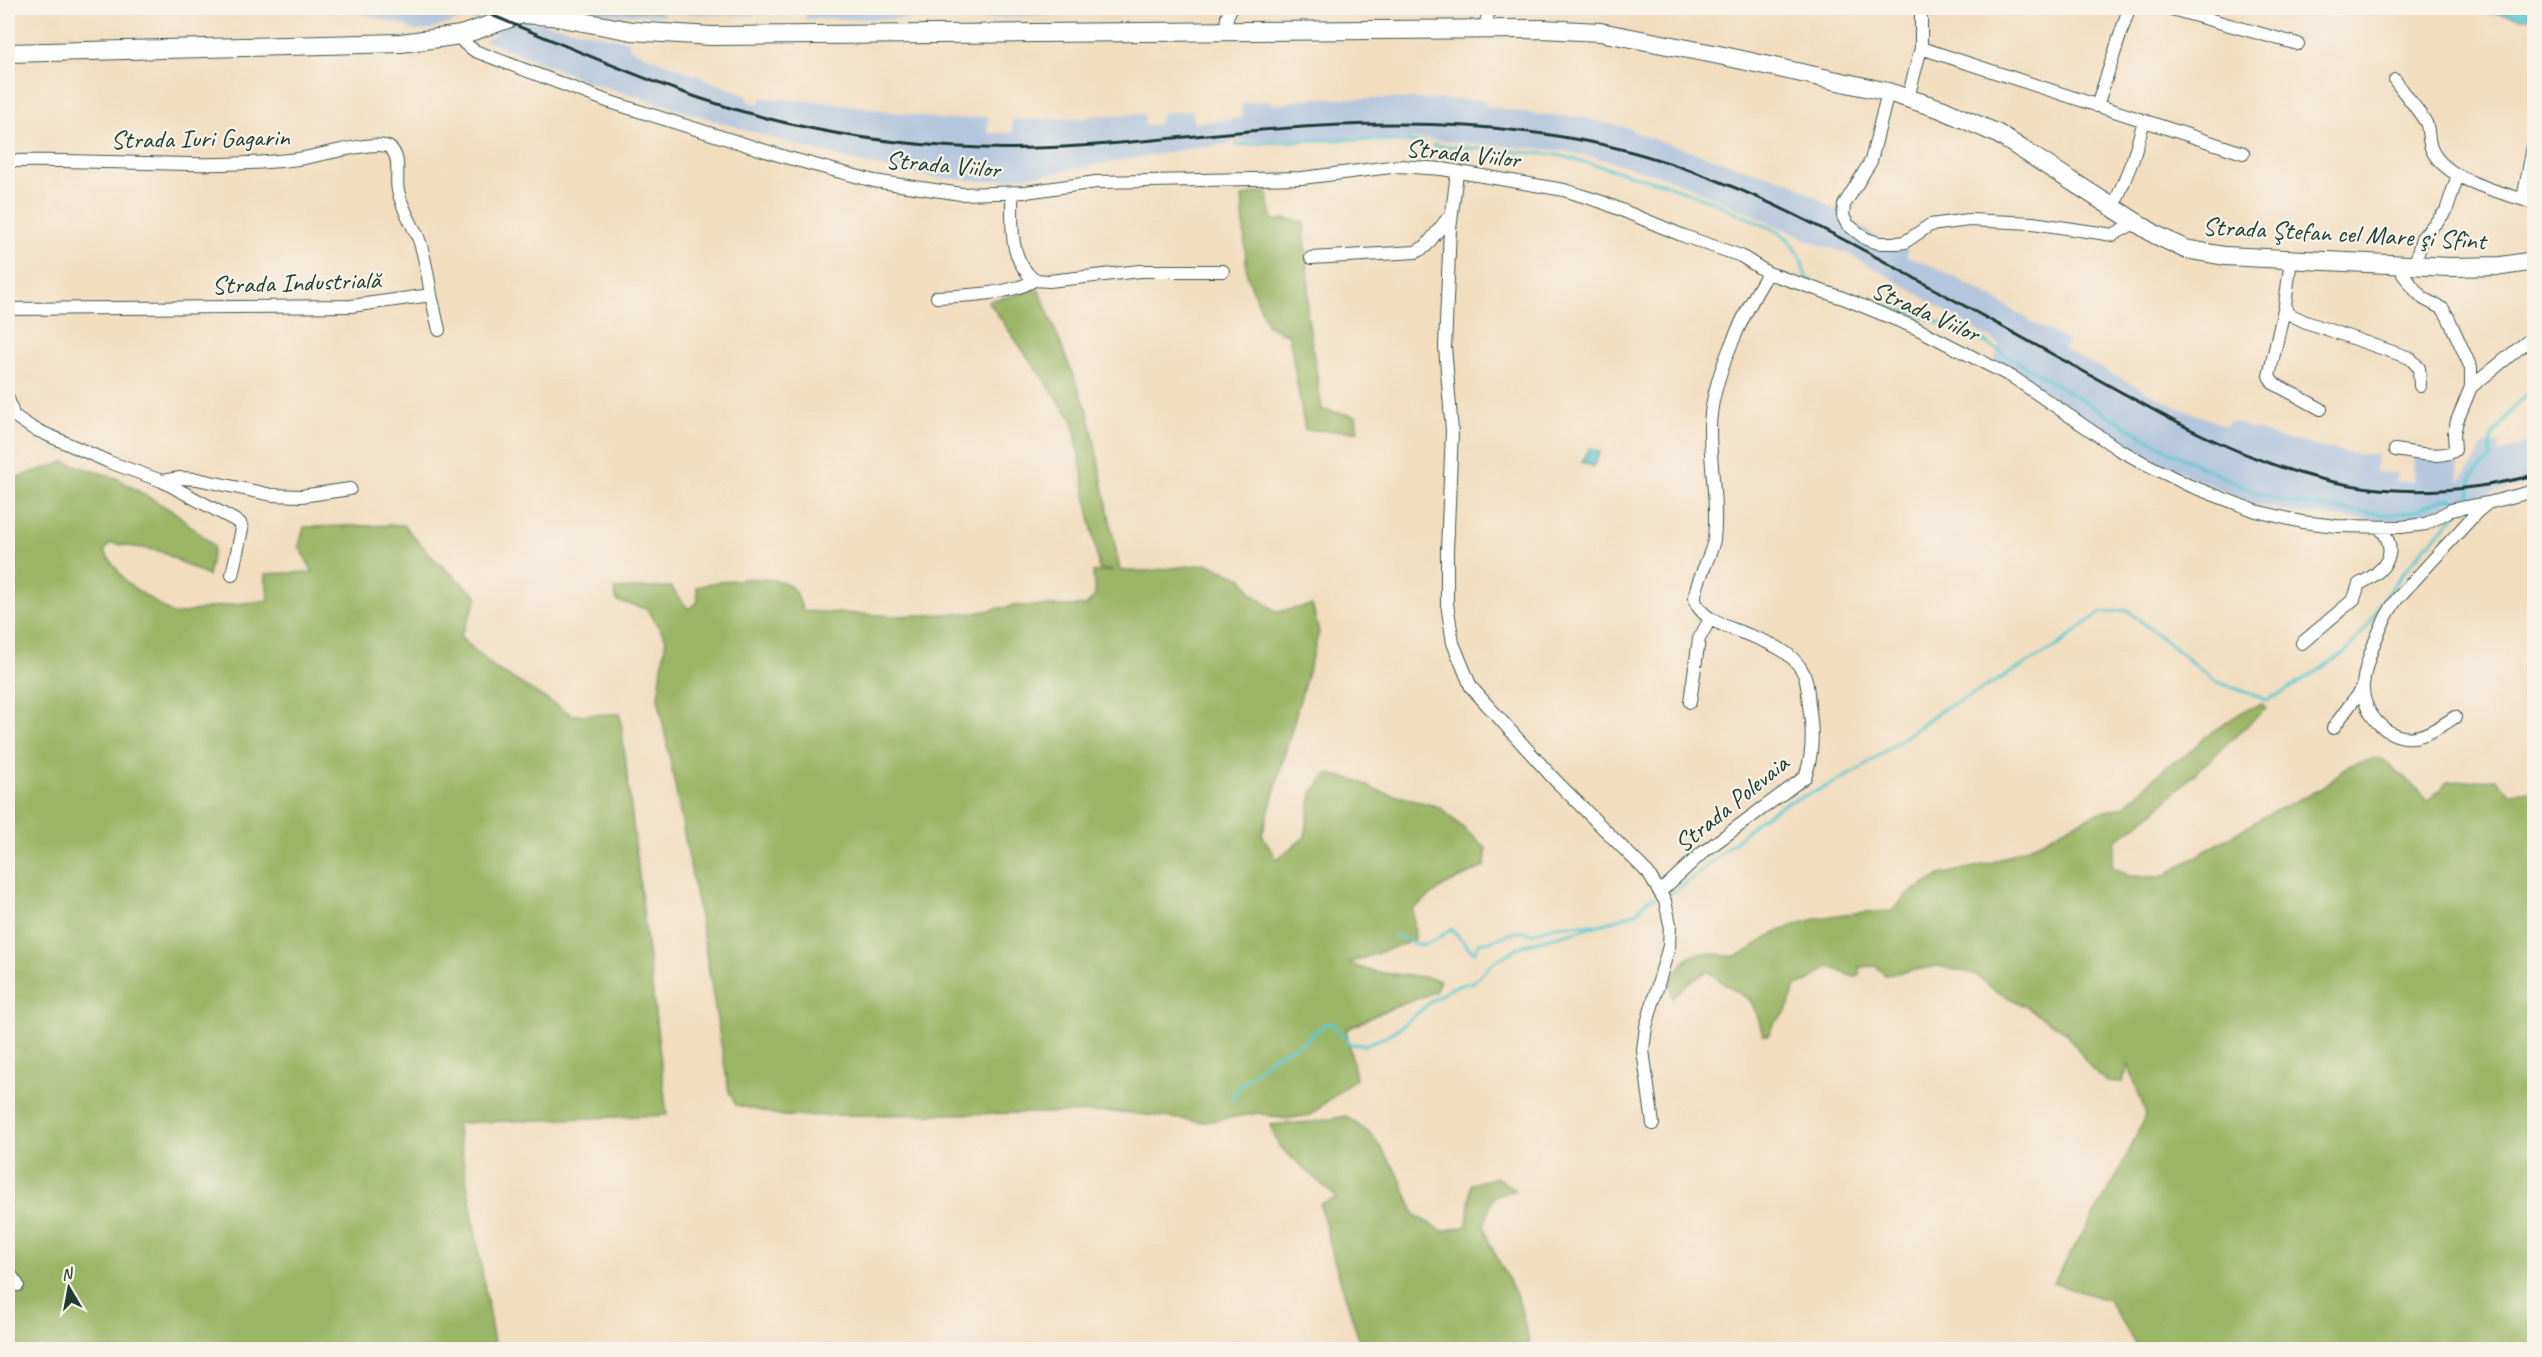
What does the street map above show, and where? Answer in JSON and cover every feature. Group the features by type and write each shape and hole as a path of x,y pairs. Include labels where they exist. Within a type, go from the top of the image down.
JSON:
{"main road":[{"name":"Strada Ştefan cel Mare şi Sfînt","path":"8,53 391,44 461,35 522,14 550,12 632,31 711,36 1575,30 1632,37 1888,92 1970,120 1998,134 2114,206 2156,235 2185,249 2225,256 2408,265 2473,267 2535,261"}],"street":[{"path":"1226,31 1227,17 1231,8"},
{"path":"1485,29 1489,8"},
{"path":"1908,98 1921,48 1921,8"},
{"path":"2097,106 2129,8"},
{"path":"2168,8 2298,44"},
{"name":"Strada Viilor","path":"461,35 464,43 475,51 571,88 784,157 874,181 961,194 1012,193 1096,182 1302,177 1399,166 1425,166 1457,173 1523,181 1587,196 1692,240 1741,256 1768,273 1884,315 2014,378 2118,449 2188,485 2256,511 2302,522 2379,527 2415,526 2426,524 2440,515 2467,506 2535,491"},
{"path":"1921,48 2243,153"},
{"path":"2395,80 2423,119 2433,152 2457,175 2490,189 2529,201 2535,142"},
{"path":"1888,92 1871,161 1848,195 1844,206 1843,216 1858,234 1879,243 1905,242 1930,225 1963,221 2033,223 2113,235 2136,222"},
{"path":"2114,206 2130,168 2144,121"},
{"name":"Strada Iuri Gagarin","path":"8,161 223,164 275,162 322,156 371,144 381,144 390,148 398,162 396,183 401,202 419,239 431,295"},
{"path":"1457,173 1446,299 1445,346 1452,431 1447,604 1453,643 1471,687 1554,779 1648,873 1661,891 1669,914 1669,946 1646,1027 1643,1050 1653,1124"},
{"path":"2395,450 2452,453 2455,450 2454,434 2457,421 2471,387 2471,368 2443,309 2424,299 2403,274 2422,238 2446,211 2457,175"},
{"path":"1012,193 1011,236 1014,251 1034,280"},
{"path":"1311,258 1416,252 1426,246 1452,213"},
{"path":"2291,259 2285,305 2269,376 2273,383 2321,409"},
{"path":"937,297 1005,289 1021,286 1034,280 1049,281 1140,271 1223,271"},
{"path":"1690,702 1697,647 1710,619 1696,603 1694,597 1698,581 1708,563 1714,539 1710,427 1712,410 1740,320 1768,273"},
{"path":"431,295 439,330"},
{"name":"Strada Industrială","path":"8,309 351,306 431,295"},
{"path":"2285,305 2289,314 2306,322 2410,358 2419,368 2420,386"},
{"path":"2471,387 2535,336"},
{"path":"8,398 13,415 32,429 109,462 162,481 240,523 242,530 232,575"},
{"path":"162,481 180,477 197,479 272,495 301,496 350,489"},
{"path":"2333,728 2363,687 2371,656 2393,605 2464,525 2488,503"},
{"path":"2302,644 2354,599 2359,584 2375,576 2388,559 2389,541 2379,527"},
{"name":"Strada Polevaia","path":"1661,891 1702,853 1805,777 1810,762 1812,722 1804,674 1786,654 1770,644 1752,634 1725,627 1710,619"},
{"path":"2363,687 2370,713 2382,727 2401,736 2420,736 2456,717"},
{"path":"8,1271 18,1285"}],"shaded area":[{"path":"339,8 517,8 532,21 629,41 630,49 748,96 747,101 759,104 761,98 835,103 945,120 988,116 988,133 1012,133 1013,120 1144,114 1145,126 1159,124 1162,113 1193,110 1193,123 1242,118 1242,103 1270,101 1273,105 1313,98 1484,100 1486,106 1526,113 1584,118 1632,129 1633,132 1738,167 1792,182 1878,238 1908,250 1907,256 1935,267 2069,341 2063,349 2179,408 2226,426 2230,421 2284,439 2353,454 2377,455 2375,472 2397,473 2395,481 2413,482 2414,458 2457,459 2459,482 2477,459 2483,445 2501,443 2498,449 2499,454 2534,439 2534,483 2450,503 2428,516 2409,523 2299,514 2255,504 2126,448 2048,393 1994,361 1999,344 1880,271 1844,252 1820,245 1674,180 1602,159 1564,151 1421,139 1297,139 1235,141 1230,144 1180,150 1040,175 987,181 936,178 875,166 798,146 592,83 484,40 496,34 468,18 428,30 415,31 401,24"},
{"path":"586,8 754,8 754,16 586,13"},
{"path":"806,8 1056,8 1056,10 1053,14 990,19 805,19"}],"green space":[{"path":"588,8 662,8 662,9 657,12"},
{"path":"1258,192 1267,193 1273,221 1286,219 1304,222 1309,288 1307,312 1322,410 1356,416 1358,431 1305,430 1289,335 1268,326 1247,276 1242,197"},
{"path":"1039,290 1089,415 1120,571 1145,571 1208,564 1242,578 1253,594 1277,612 1312,605 1319,632 1262,835 1277,859 1305,837 1312,793 1327,774 1356,780 1375,790 1439,807 1486,848 1485,866 1444,886 1413,909 1415,940 1349,963 1370,971 1440,980 1435,992 1377,1014 1346,1030 1356,1078 1310,1115 1286,1119 1258,1113 1205,1122 1123,1112 783,1116 736,1105 729,1092 700,917 658,697 666,638 647,609 617,601 614,589 671,587 688,609 698,602 697,587 747,579 775,580 786,584 798,596 803,611 896,616 975,613 1012,606 1086,606 1095,596 1093,572 1114,571 1099,569 1073,421 988,301"},
{"path":"65,462 116,478 176,513 214,546 208,576 160,551 110,543 104,552 127,583 174,615 213,607 269,600 265,574 313,572 299,546 304,527 403,525 434,559 478,597 460,637 495,668 572,715 620,714 667,1115 457,1123 495,1349 8,1350 8,490 18,477"},
{"path":"2262,704 2266,708 2147,818 2116,840 2112,866 2129,876 2162,877 2265,816 2322,788 2349,765 2380,758 2417,788 2427,802 2447,782 2497,779 2509,793 2534,791 2534,1349 2139,1349 2108,1300 2053,1283 2116,1178 2146,1114 2129,1066 2122,1082 2107,1082 2089,1065 2066,1032 1996,991 1975,974 1938,966 1885,975 1876,966 1859,967 1860,976 1854,977 1828,966 1810,981 1796,986 1786,1012 1773,1024 1769,1035 1763,1035 1750,1000 1708,971 1689,982 1673,997 1670,984 1683,963 1693,955 1708,953 1734,957 1776,933 1804,922 1848,914 1892,911 1908,894 1941,875 1991,863 2043,841 2098,813 2123,807 2167,766 2183,757 2213,731 2244,711"},
{"path":"1346,1116 1372,1135 1397,1172 1415,1215 1442,1231 1467,1226 1471,1184 1496,1177 1516,1190 1493,1197 1484,1225 1491,1246 1518,1298 1531,1349 1362,1349 1335,1263 1320,1204 1337,1198 1279,1146 1270,1125 1314,1122"}],"water":[{"path":"2461,8 2534,8 2534,17 2524,18"},
{"path":"1590,448 1600,452 1593,466 1582,462"}],"waterway":[{"path":"1237,145 1330,140 1424,143"},
{"path":"1433,145 1558,155 1665,184 1711,201 1779,232 1788,239 1800,256 1806,277 1814,282"},
{"path":"1846,293 1966,331 2172,453 2255,492 2290,503 2389,515 2414,511 2450,498 2463,503"},
{"path":"2467,503 2470,497 2472,476 2491,458 2490,441 2492,437 2514,407 2534,388"},
{"path":"1670,894 1697,875 1760,819 1782,805 1828,786 1862,768 1943,709 2056,647 2100,613 2127,610 2215,681 2267,700 2287,690 2343,654 2367,627 2395,583 2423,549 2458,513"},
{"path":"1231,1101 1237,1089 1271,1057 1302,1043 1326,1023 1332,1024 1350,1044 1364,1045 1383,1038 1402,1026 1434,999 1454,987 1473,982 1495,961 1524,945 1636,913 1649,899 1655,898"},
{"path":"1395,935 1411,943 1424,944 1451,929 1468,948 1475,952 1479,943 1512,933 1532,934 1562,925 1594,925"}],"railway":[{"path":"474,8 614,66 699,98 803,127 874,139 981,148 1055,147 1314,126 1428,124 1505,129 1580,140 1674,165 1719,181 1806,220 2170,419 2260,460 2303,474 2347,484 2391,490 2437,490 2484,486 2534,475"}]}
